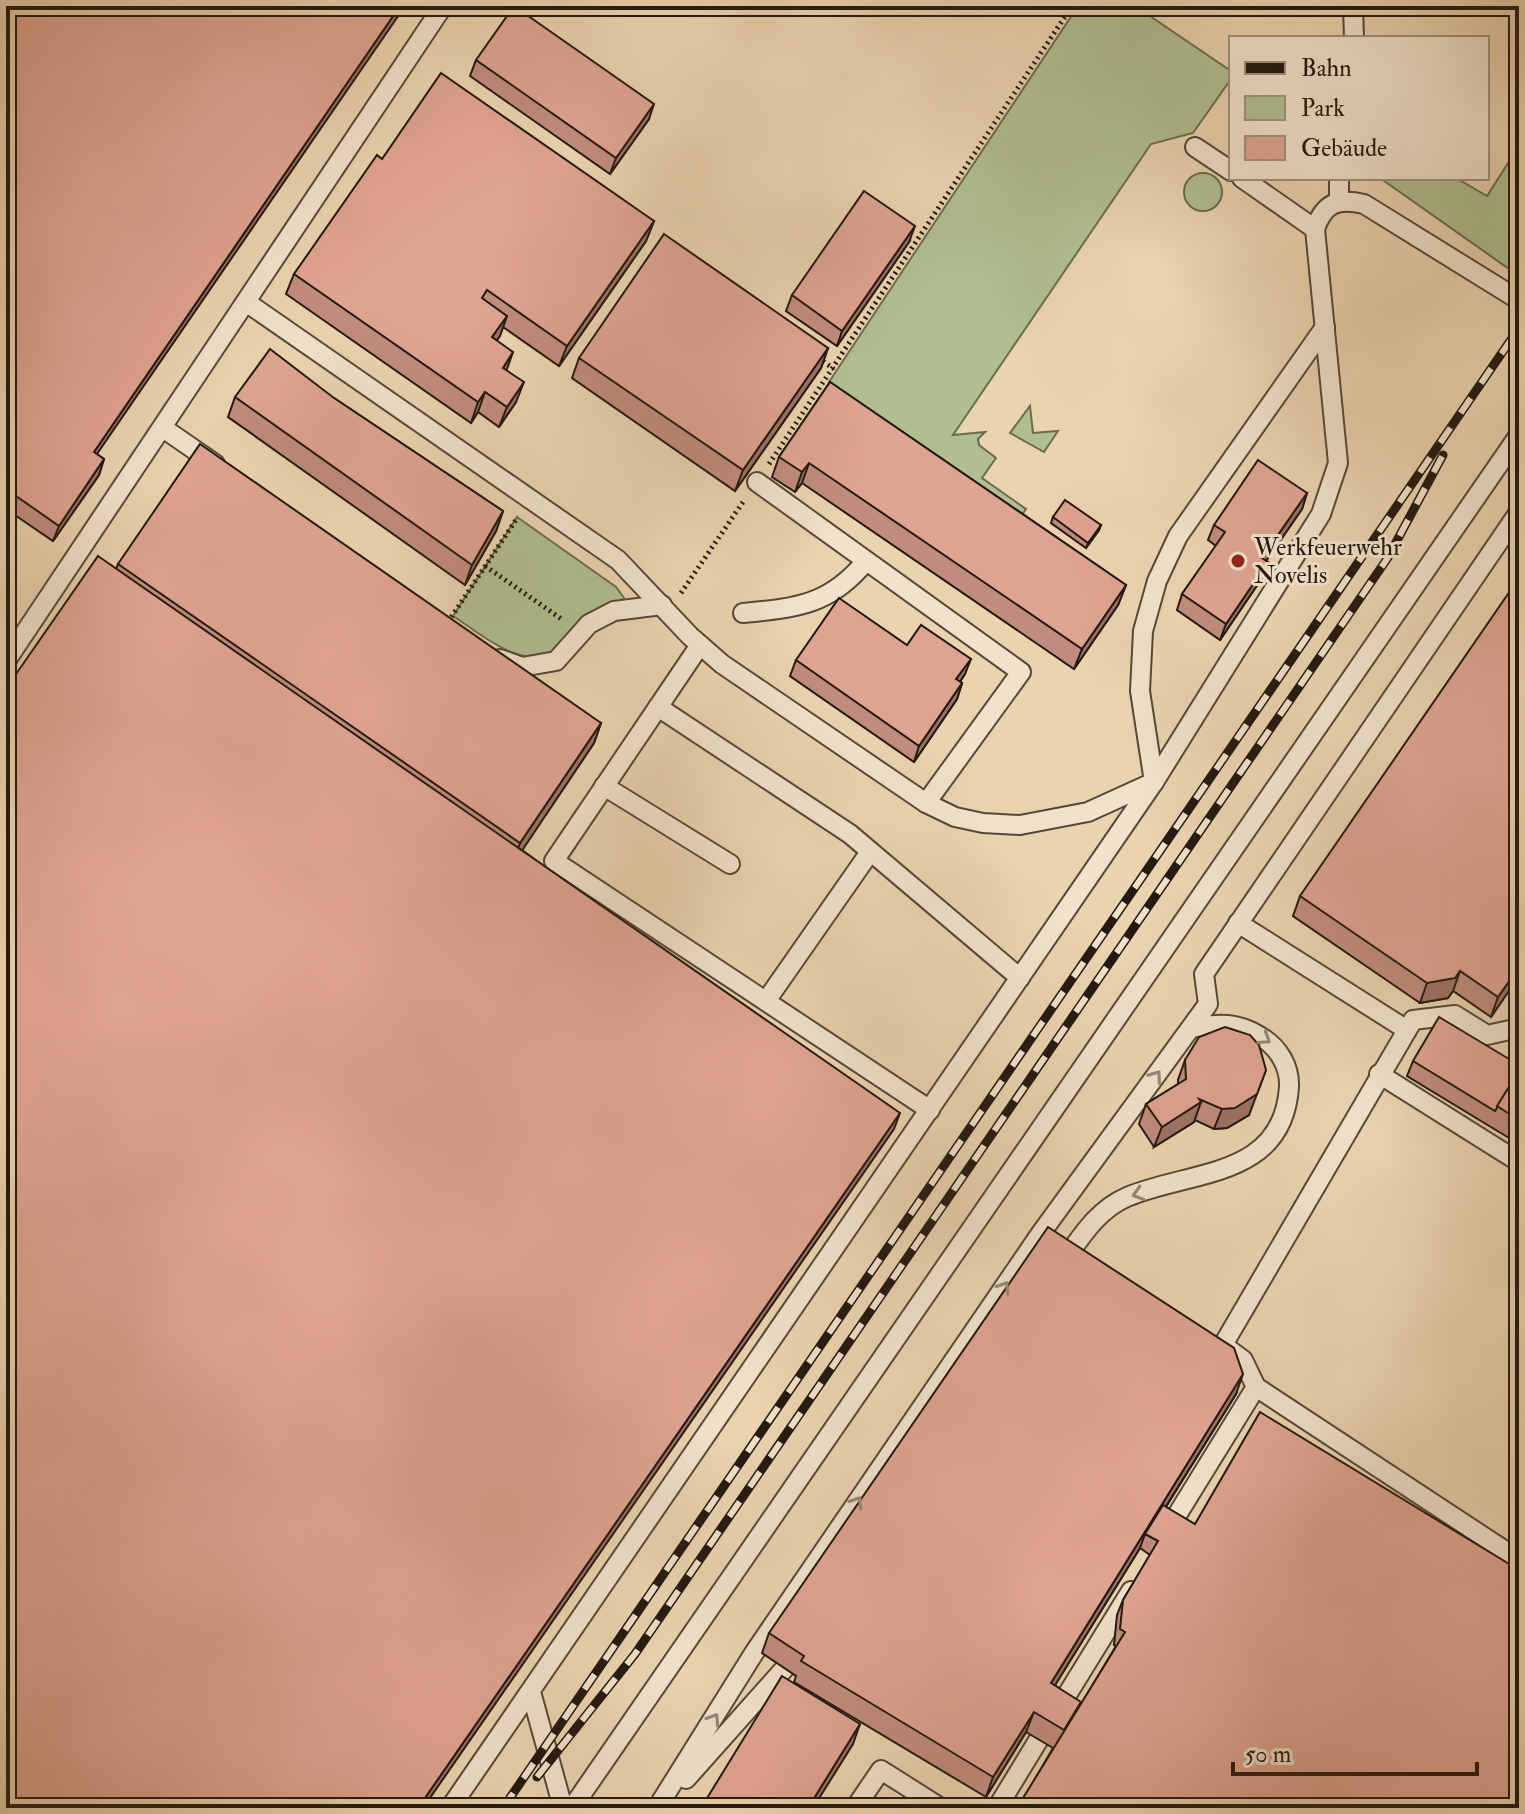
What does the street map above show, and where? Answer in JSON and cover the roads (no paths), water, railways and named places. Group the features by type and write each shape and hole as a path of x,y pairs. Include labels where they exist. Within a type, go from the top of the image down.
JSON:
{"lane":[{"path":"6,661 443,6"},
{"path":"1353,6 1354,36"},
{"path":"1195,147 1229,170"},
{"path":"1245,180 1315,229"},
{"path":"1339,180 1339,201"},
{"path":"450,1808 1154,782 1321,514 1338,463 1315,229 1328,205 1339,201 1370,208 1519,300"},
{"path":"246,302 618,560 722,664 926,803 955,817 983,823 1020,825 1088,812 1154,782"},
{"path":"1154,782 1140,691 1143,631 1157,581 1178,536 1325,327"},
{"path":"163,428 228,473"},
{"path":"572,1808 1519,435"},
{"path":"757,482 1021,672 926,803"},
{"path":"659,1808 754,1653 1041,1233 1208,1004 1204,974 1519,512"},
{"path":"743,613 791,608 824,596 847,584 866,561"},
{"path":"485,648 509,665 544,665 556,661 589,624 614,611 662,605"},
{"path":"700,645 554,861 930,1110"},
{"path":"658,707 850,834 1020,978"},
{"path":"604,786 730,864"},
{"path":"766,1001 870,852"},
{"path":"1238,923 1407,1030"},
{"path":"1519,1028 1487,1035 1455,1015 1413,1020 1223,1345 1243,1360 1256,1387 1519,1560"},
{"path":"1063,1262 1094,1219 1125,1198 1230,1169 1265,1145 1287,1113 1290,1076 1276,1046 1248,1028 1220,1023 1191,1028"},
{"path":"1379,1074 1519,1162"},
{"path":"1169,1528 1256,1387"},
{"path":"1057,1711 1144,1569"},
{"path":"659,1808 785,1668"},
{"path":"531,1692 563,1808"},
{"path":"997,1808 1039,1739"},
{"path":"855,1808 881,1770 941,1808"}],"railway":[{"path":"503,1808 1519,328"},
{"path":"537,1777 635,1654 1387,559 1443,455"}],"place":[{"name":"Werkfeuerwehr Novelis","path":"1238,561"}]}
